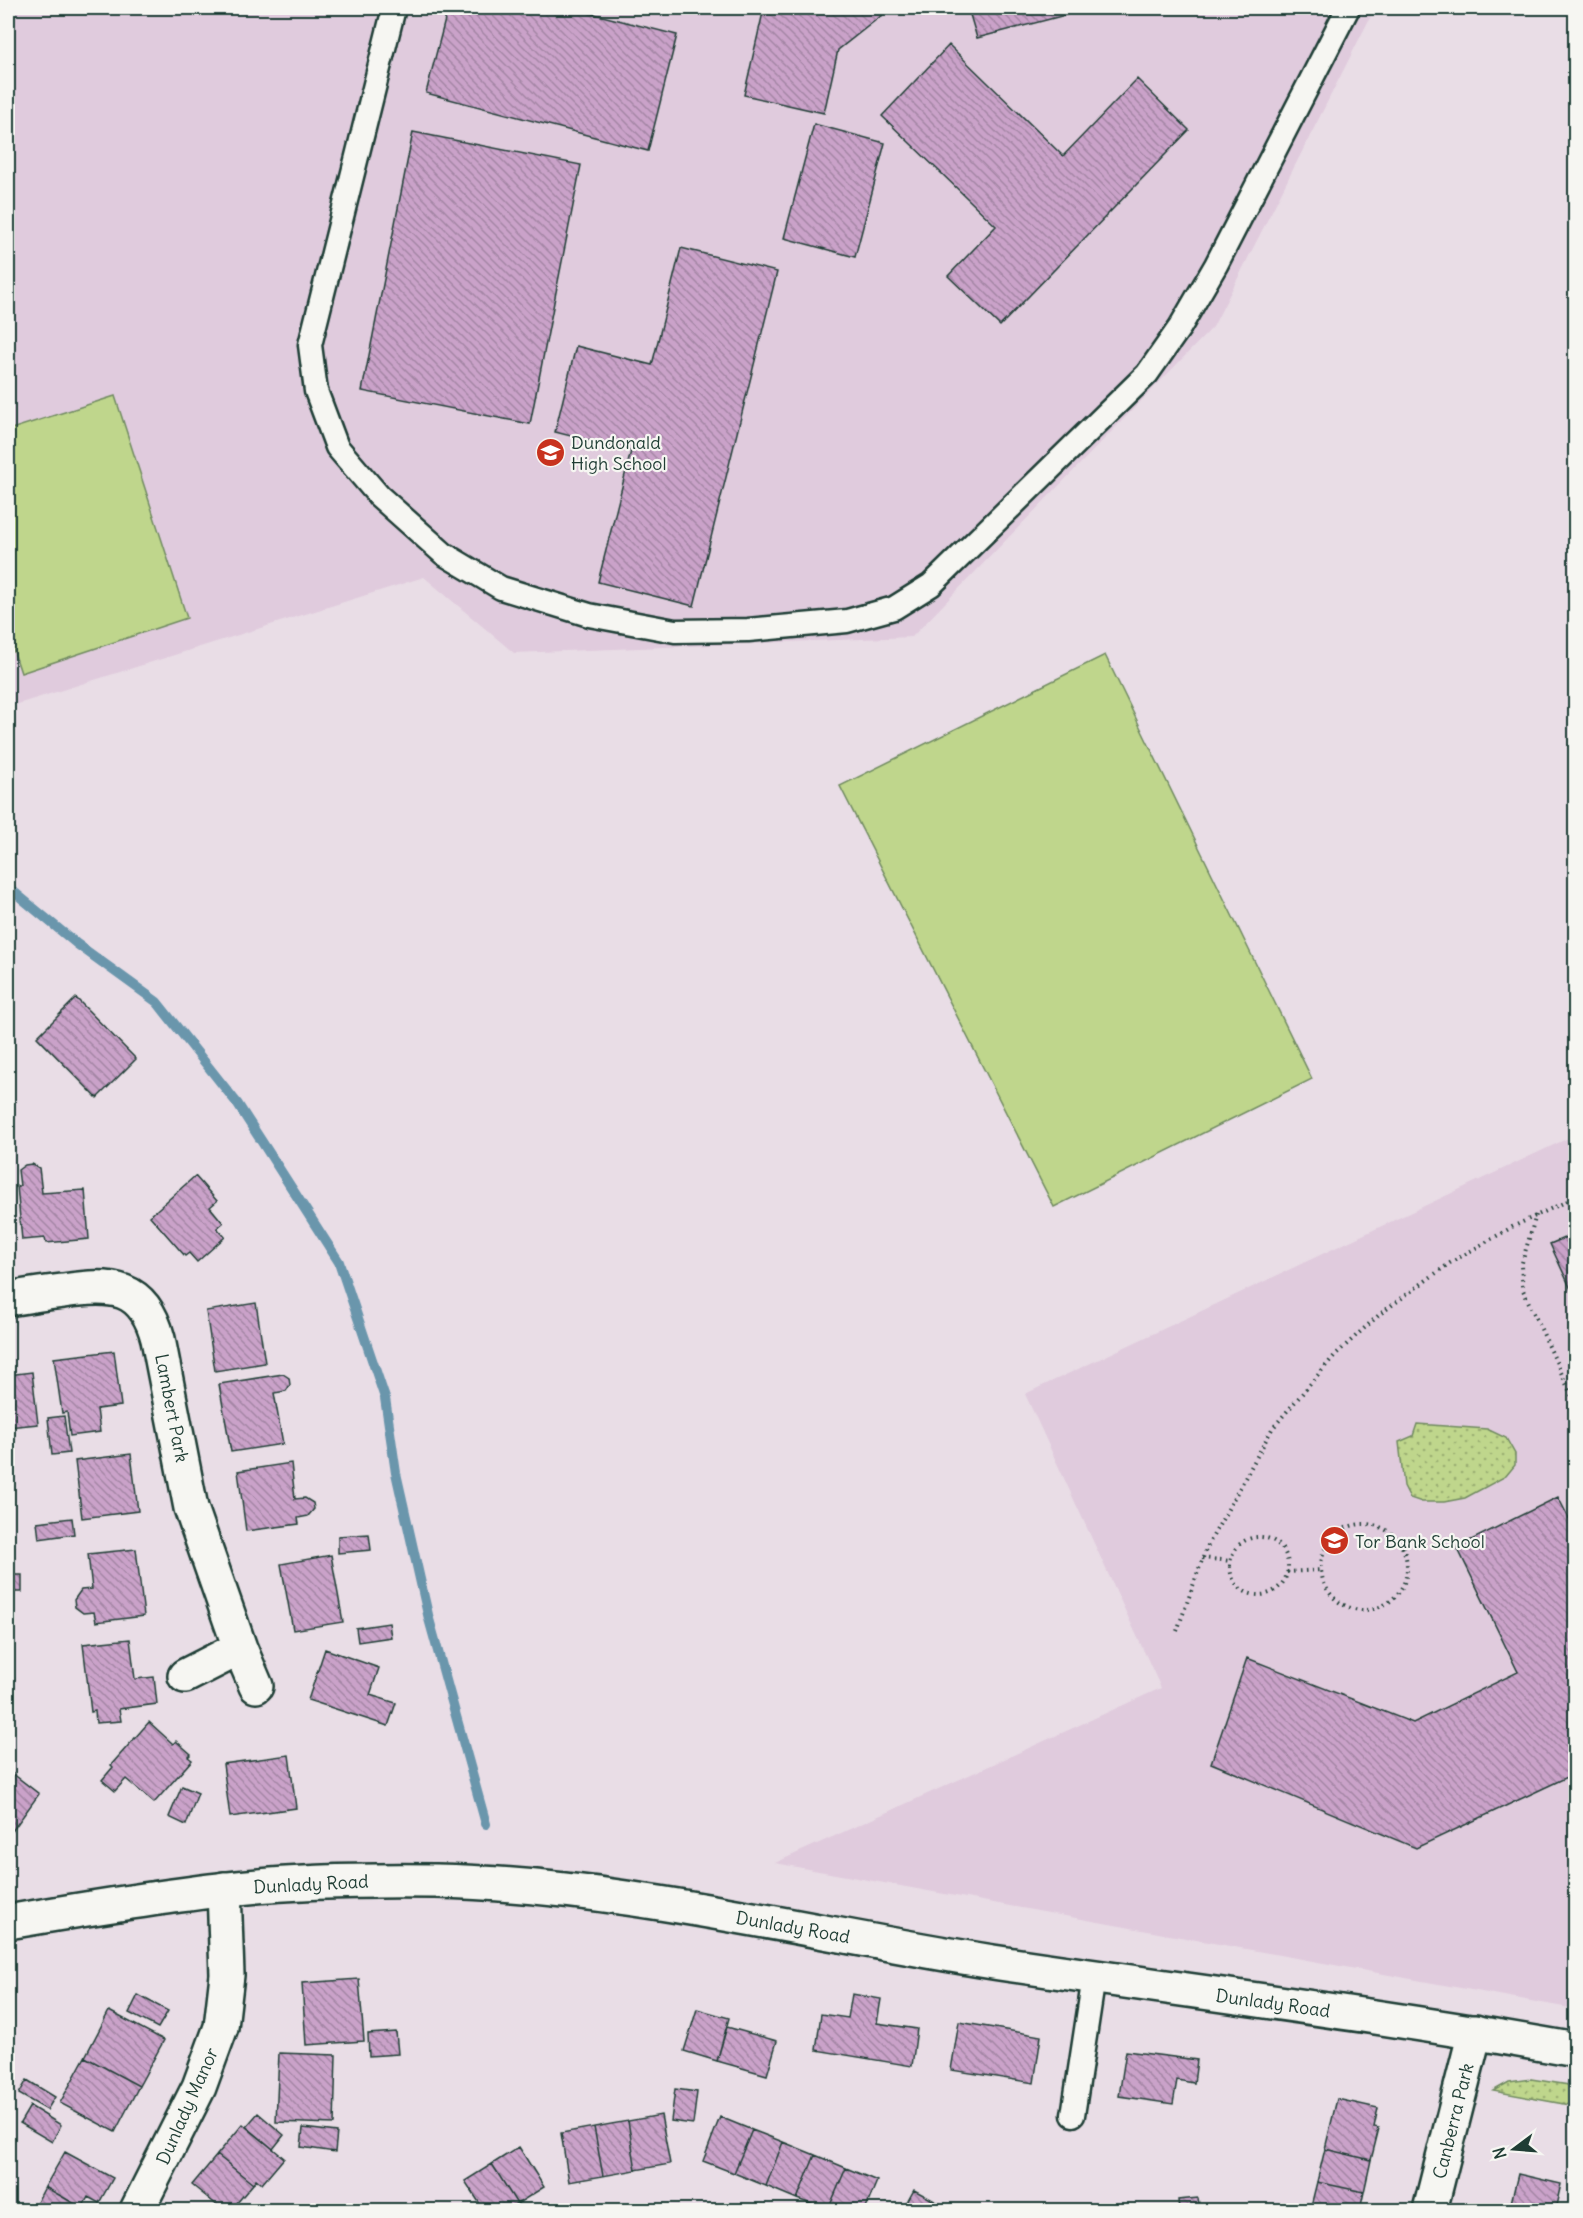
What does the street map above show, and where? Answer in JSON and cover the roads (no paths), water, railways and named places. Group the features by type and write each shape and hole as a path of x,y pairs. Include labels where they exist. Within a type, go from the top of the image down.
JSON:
{"street":[{"name":"Lambert Park","path":"8,1299 108,1287 121,1290 145,1308 154,1323 158,1339 191,1508 240,1648 256,1686"},
{"path":"185,1676 240,1648"},
{"name":"Dunlady Road","path":"8,1922 224,1889 324,1881 426,1881 540,1888 674,1905 946,1954 1475,2032 1575,2050"},
{"name":"Dunlady Manor","path":"137,2211 199,2087 222,2027 227,1975 224,1889"},
{"name":"Canberra Park","path":"1430,2211 1475,2032"}],"lane":[{"path":"394,8 310,345 316,391 337,447 379,496 435,547 501,588 589,615 675,631 748,630 847,621 894,608 931,585 1147,374 1180,327 1216,265 1348,8"},
{"path":"1073,2115 1094,1977"}],"waterway":[{"path":"8,887 77,944 157,1002 237,1103 339,1262 385,1398 396,1473 429,1619 486,1824"}],"place":[{"name":"Dundonald High School","path":"550,452"},
{"name":"Tor Bank School","path":"1334,1541"}]}
